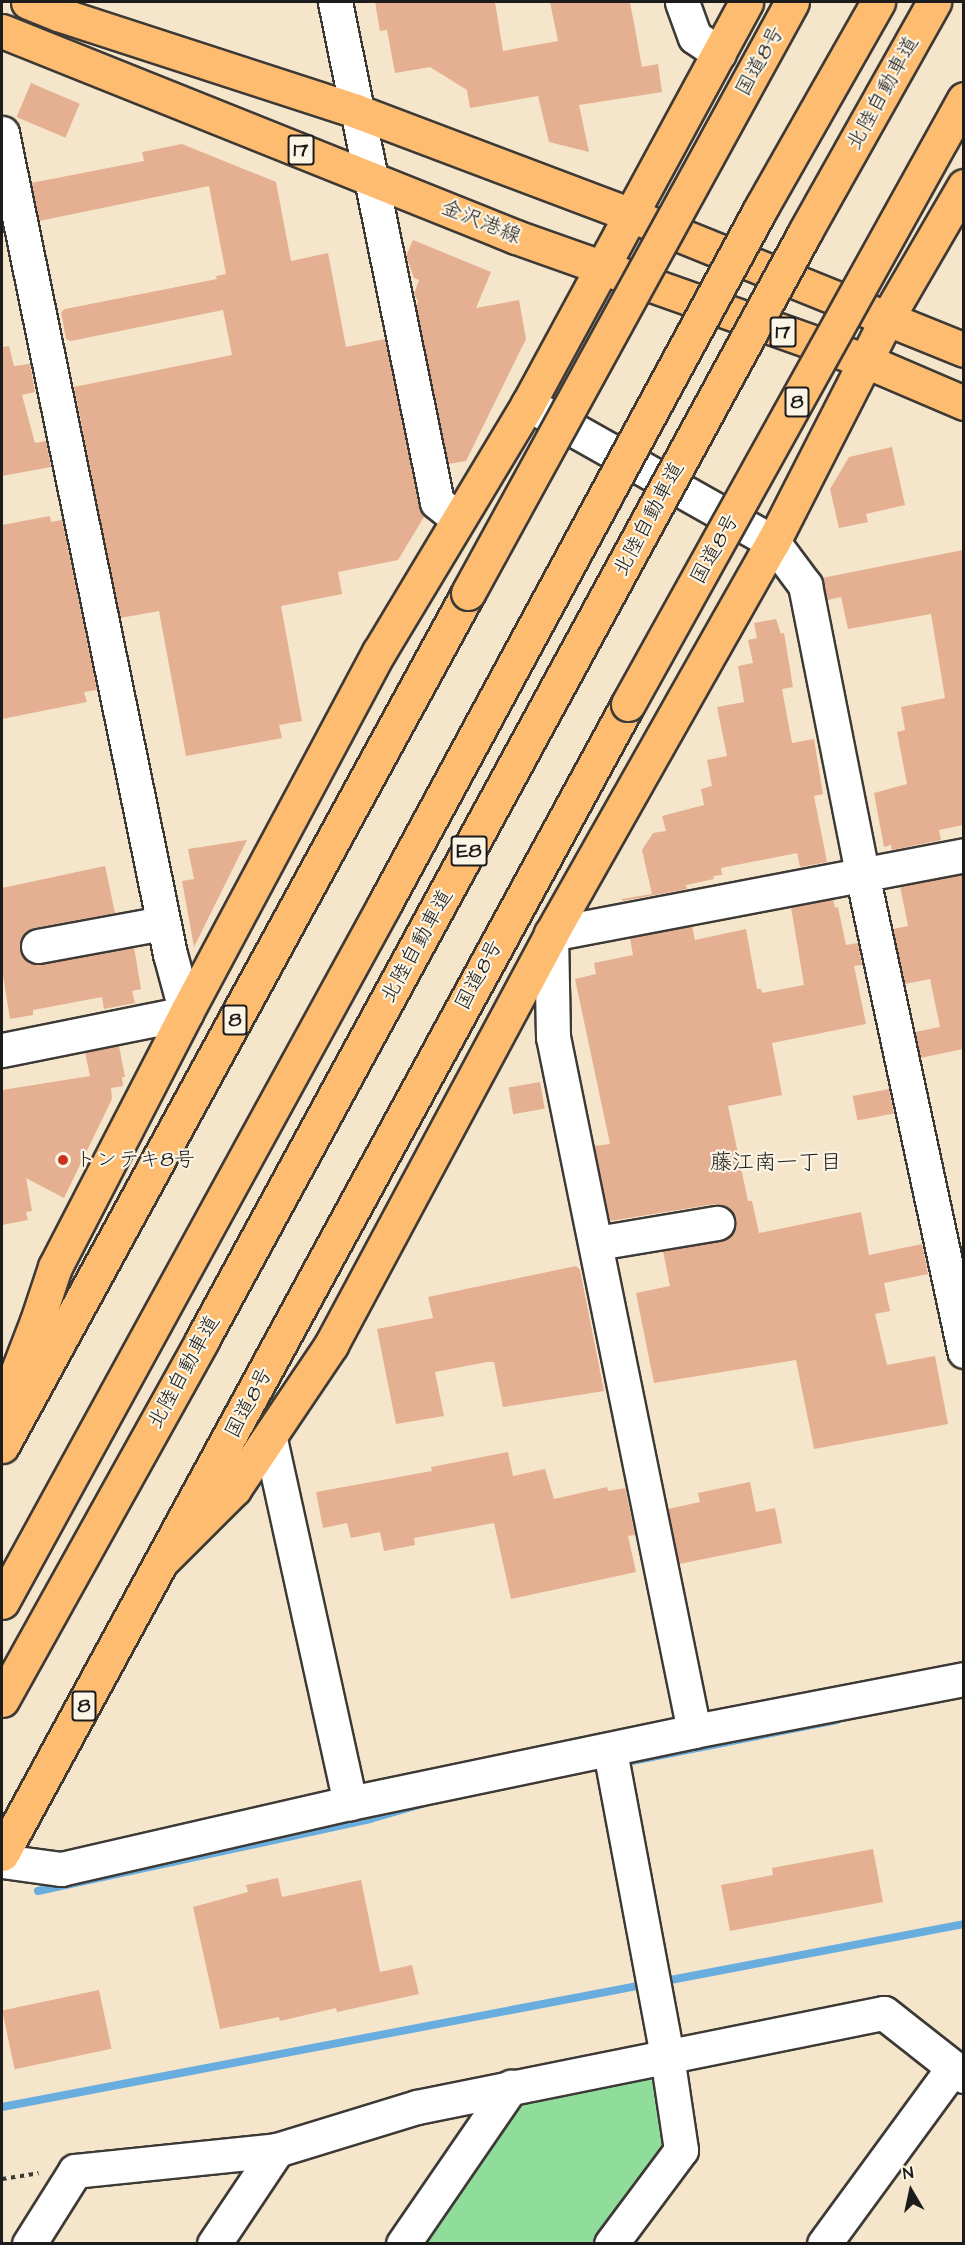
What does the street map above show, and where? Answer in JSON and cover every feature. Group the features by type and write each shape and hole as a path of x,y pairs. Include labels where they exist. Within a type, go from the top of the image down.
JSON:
{"main road":[{"name":"17","path":"28,2 58,14 356,111 628,214 963,350"},
{"path":"2,1412 55,1267 186,1013 379,652 457,518 528,404 628,214 746,2"},
{"name":"国道8号","path":"2,1446 792,2"},
{"name":"E8","path":"2,1602 384,905 761,208 878,2"},
{"name":"北陸自動車道","path":"2,1700 322,1119 805,232 934,2"},
{"name":"金沢港線","path":"2,31 600,268 866,361 963,403"},
{"name":"国道8号","path":"2,1854 628,704 963,99"},
{"path":"165,1558 234,1489 332,1345 551,934 774,542 886,320 963,186"},
{"path":"2,1348 22,1309 55,1267"}],"street":[{"path":"335,2 437,502 457,518"},
{"path":"682,2 695,37 719,53"},
{"path":"2,134 163,923 186,1013 2,1050"},
{"path":"528,404 774,542 805,585 862,874 963,1351"},
{"path":"694,1731 597,1243 553,1037 551,934 963,855"},
{"path":"38,946 163,923"},
{"path":"597,1243 717,1223"},
{"path":"270,1439 350,1803"},
{"path":"2,1861 61,1869 350,1803 610,1751 694,1731 963,1678"},
{"path":"610,1751 664,2042 681,2150 611,2244"},
{"path":"29,2244 75,2171 277,2150 417,2107 511,2087 664,2042 884,2013 958,2072 824,2244"},
{"path":"404,2244 511,2087"},
{"path":"214,2244 277,2150"}],"green space":[{"path":"640,2073 653,2082 666,2143 663,2153 595,2243 421,2244 529,2096"}],"building":[{"path":"375,2 495,2 503,51 558,41 550,2 630,2 642,67 658,64 662,92 579,105 589,152 549,142 538,96 470,108 467,90 430,67 395,73 387,30 380,31"},
{"path":"31,83 80,104 65,138 17,117"},
{"path":"182,144 276,182 291,261 328,253 346,347 385,339 419,506 424,517 398,560 338,572 342,594 281,606 302,721 279,725 282,738 186,756 159,611 120,618 74,387 232,355 223,310 71,341 66,339 61,312 65,309 217,279 216,276 226,274 209,186 39,221 31,183 144,161 142,152"},
{"path":"413,240 491,272 476,308 519,300 526,339 466,461 448,464 416,306 418,301 414,294 419,280 414,278 406,256"},
{"path":"9,346 14,366 30,364 35,392 22,395 35,443 46,441 51,467 2,476 2,347"},
{"path":"892,447 905,505 866,514 868,522 839,528 830,489 849,457"},
{"path":"50,516 51,522 62,520 97,690 84,692 87,702 2,719 2,525"},
{"path":"963,550 963,825 939,830 941,840 892,850 891,845 884,847 874,793 907,784 897,732 905,730 901,707 945,698 931,614 848,629 841,597 827,600 822,578"},
{"path":"776,619 781,634 784,633 793,687 782,689 792,743 814,739 823,794 814,796 827,862 800,867 797,853 721,868 722,875 686,885 687,889 622,901 622,899 652,894 642,850 653,833 666,831 662,816 704,805 701,789 712,786 707,760 727,756 717,707 744,702 738,666 753,663 748,640 757,638 754,623"},
{"path":"247,840 194,947 182,881 194,879 188,849"},
{"path":"105,866 115,913 34,928 25,932 21,939 20,950 23,958 31,963 41,964 134,947 141,989 132,991 135,1003 104,1009 102,997 33,1010 33,1015 10,1019 2,969 2,888"},
{"path":"963,874 963,1049 920,1058 915,1032 940,1027 930,979 905,984 893,929 908,926 900,886"},
{"path":"833,899 835,908 838,907 846,945 858,943 862,965 854,966 866,1024 772,1043 782,1095 728,1106 748,1201 752,1201 759,1233 861,1212 869,1255 922,1244 928,1274 884,1283 890,1311 875,1314 887,1365 935,1356 948,1424 814,1449 796,1360 654,1383 636,1293 670,1286 663,1251 721,1241 729,1237 734,1230 735,1219 732,1212 724,1206 715,1204 610,1221 594,1146 610,1144 575,979 596,974 594,963 633,955 630,938 692,926 695,940 746,929 757,989 761,989 762,993 804,985 791,907"},
{"path":"119,1046 125,1077 122,1077 123,1086 111,1088 112,1099 64,1198 26,1178 32,1211 26,1212 28,1220 2,1225 2,1090 90,1076 85,1052"},
{"path":"540,1082 545,1109 513,1114 508,1088"},
{"path":"889,1089 894,1114 857,1121 853,1096"},
{"path":"576,1266 580,1270 604,1391 503,1407 494,1362 487,1362 435,1372 444,1416 396,1424 377,1329 433,1318 428,1297"},
{"path":"508,1452 513,1476 545,1469 554,1499 607,1487 608,1491 625,1488 635,1535 628,1536 636,1572 511,1599 494,1523 414,1538 415,1545 384,1551 380,1532 351,1538 347,1523 323,1528 316,1492 432,1471 431,1467"},
{"path":"750,1482 756,1512 775,1508 782,1543 679,1564 668,1509 700,1502 698,1493"},
{"path":"873,1849 883,1902 730,1931 721,1885 773,1875 772,1868"},
{"path":"278,1878 282,1897 361,1880 380,1972 412,1965 419,1994 337,2012 336,2008 280,2021 279,2017 220,2029 193,1907 248,1892 246,1885"},
{"path":"99,1990 111,2049 15,2069 2,2011"}],"waterway":[{"path":"632,1761 837,1720"},
{"path":"38,1891 370,1819 425,1803"},
{"path":"660,1982 964,1924"},
{"path":"2,2107 648,1984"}],"place":[{"name":"トンテキ8号","path":"63,1160"}],"district":[{"name":"藤江南一丁目","path":"776,1163"}]}
